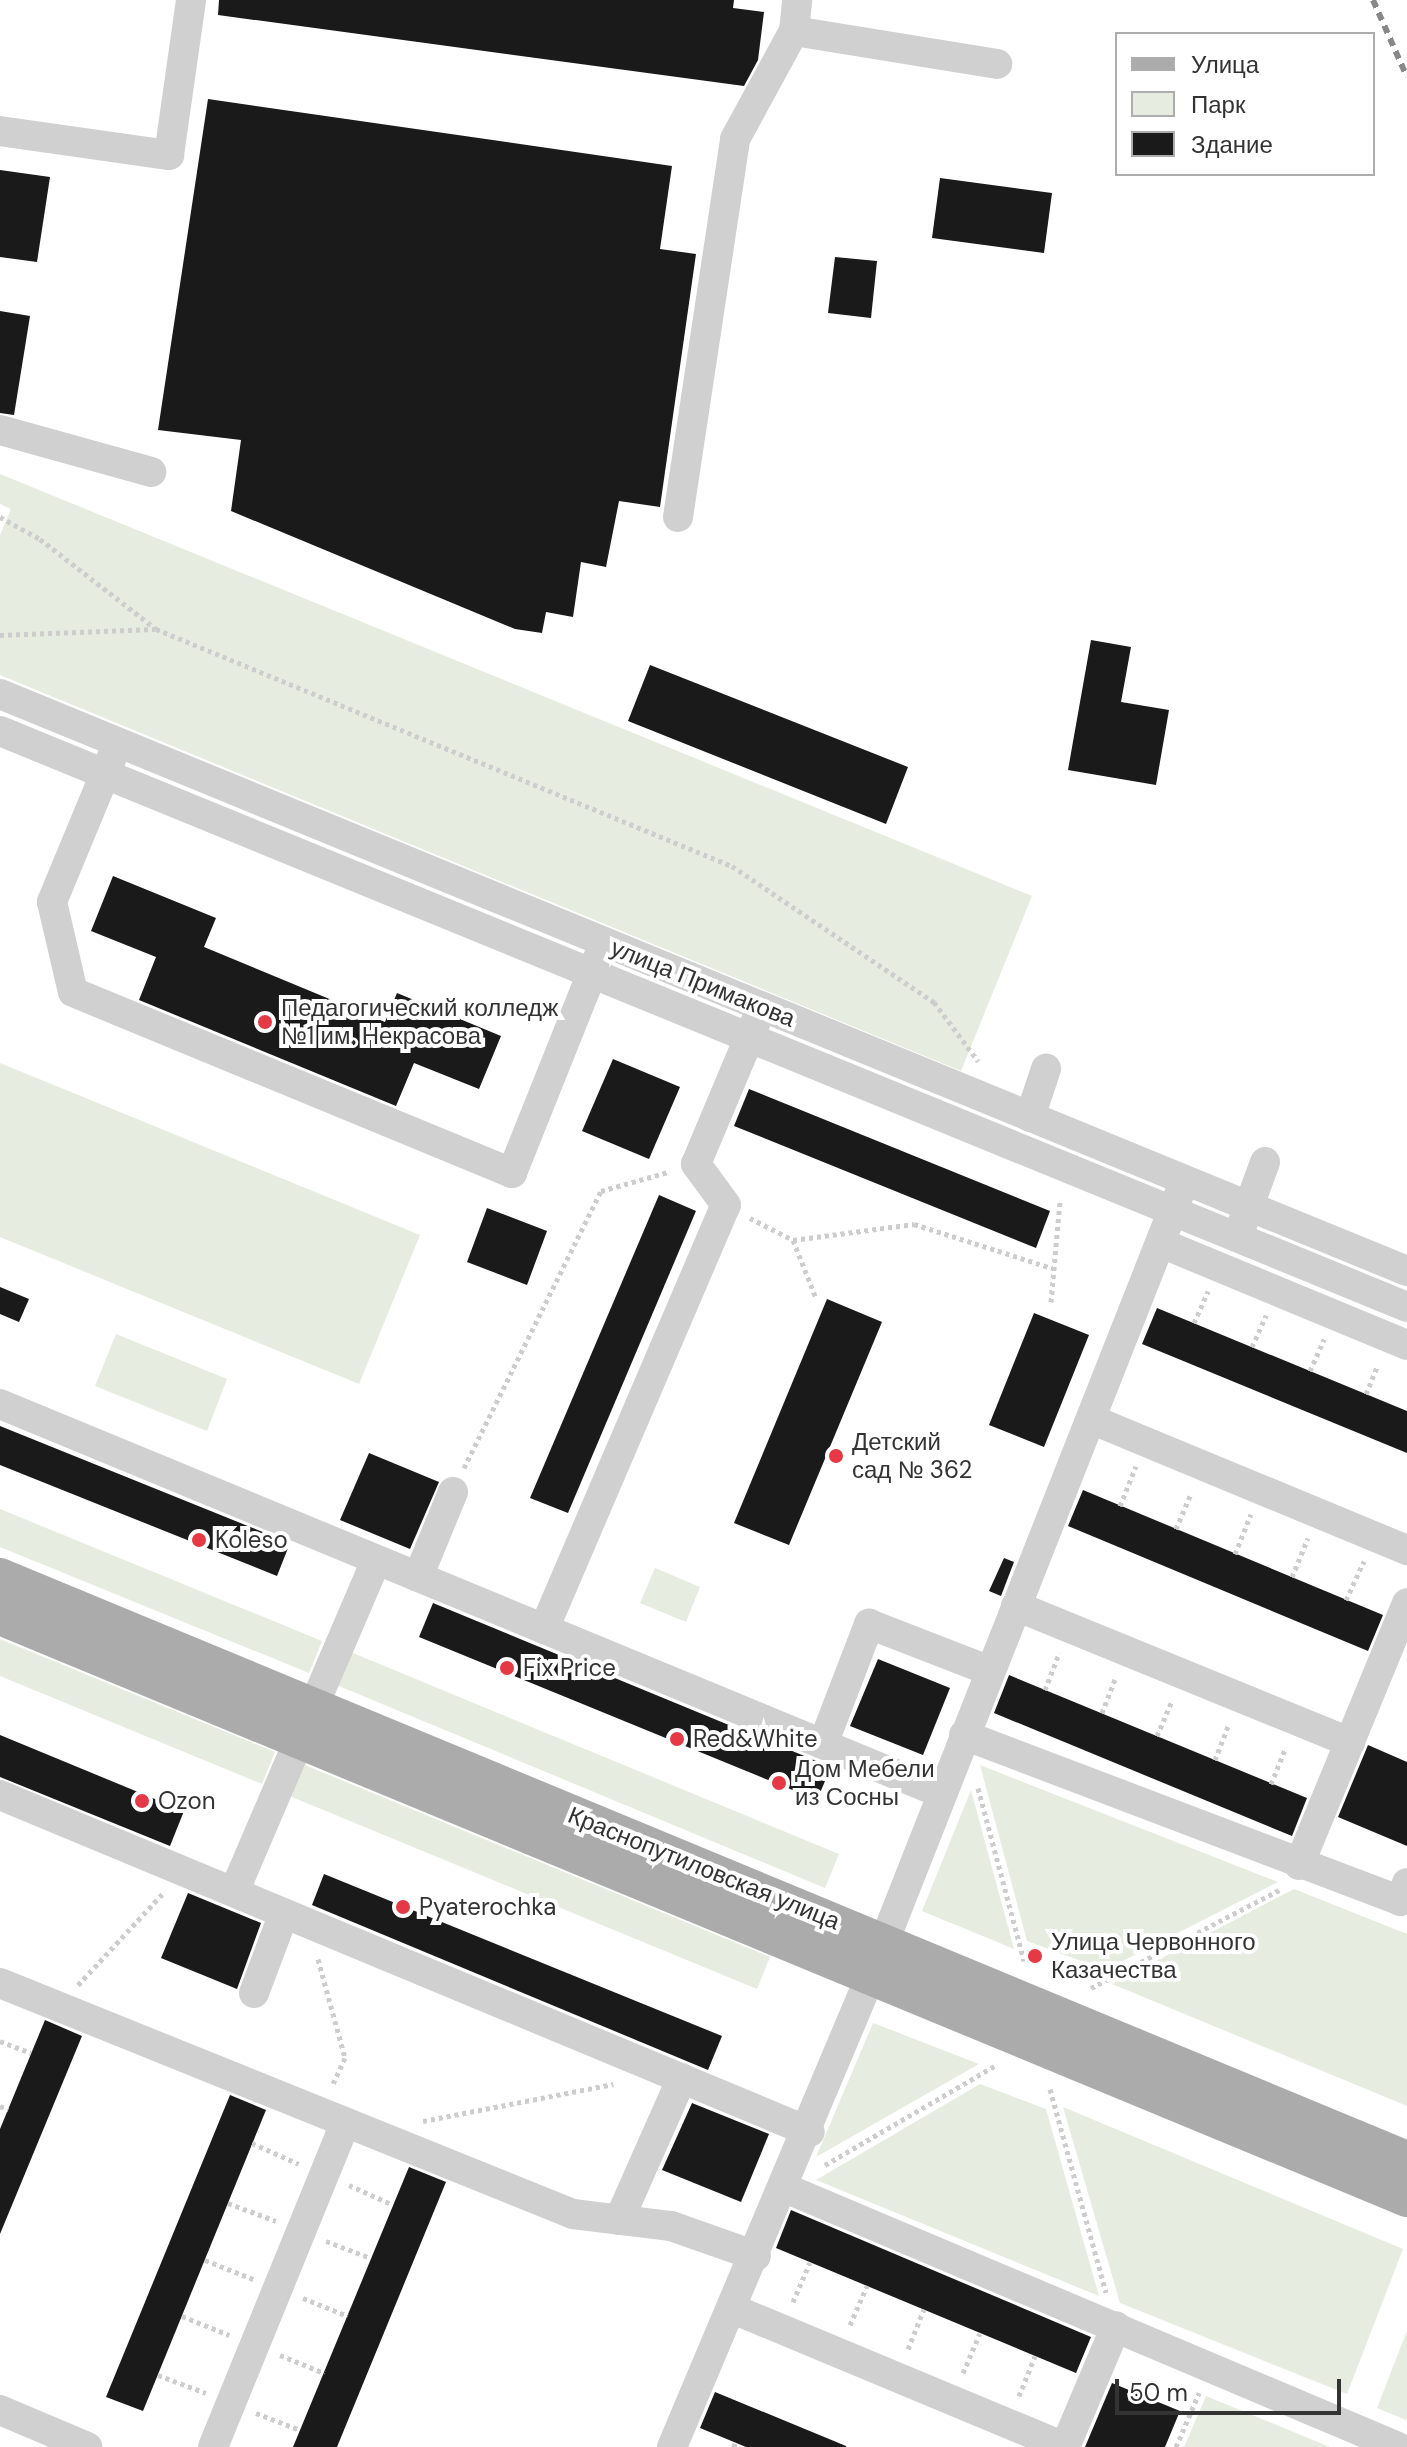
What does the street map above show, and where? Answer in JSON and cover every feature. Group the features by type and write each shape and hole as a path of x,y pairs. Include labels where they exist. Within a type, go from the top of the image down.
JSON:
{"main road":[{"name":"Краснопутиловская улица","path":"0,1577 306,1722 878,1959 1407,2160"},
{"name":"Краснопутиловская улица","path":"0,1616 306,1722"},
{"name":"Краснопутиловская улица","path":"878,1959 1407,2198"}],"street":[{"path":"0,131 169,155 191,0"},
{"path":"678,517 735,139 794,31 797,0"},
{"path":"794,31 997,64"},
{"path":"0,430 151,472"},
{"name":"улица Примакова","path":"0,694 1407,1271"},
{"name":"улица Примакова","path":"0,731 1407,1307"},
{"path":"118,743 52,902 73,992 484,1162 512,1173 605,942"},
{"path":"544,1629 726,1205 696,1164 762,1007"},
{"path":"1030,1117 1046,1069"},
{"path":"1237,1238 1265,1162"},
{"path":"672,2447 810,2132 1185,1180"},
{"path":"1161,1243 1407,1345"},
{"path":"0,1404 941,1793"},
{"path":"1093,1420 1407,1550"},
{"path":"418,1577 457,1483"},
{"path":"234,1892 376,1560"},
{"path":"1299,1865 1407,1603"},
{"path":"1016,1606 1350,1742"},
{"path":"823,1744 869,1624 990,1671"},
{"path":"964,1735 1400,1901 1407,1883"},
{"path":"0,1795 810,2132"},
{"path":"254,1993 296,1918"},
{"path":"0,1983 573,2214 671,2226 756,2256"},
{"path":"619,2220 676,2076"},
{"path":"213,2447 344,2122"},
{"path":"785,2188 1398,2447"},
{"path":"733,2309 1065,2447 1116,2326"},
{"path":"0,2410 87,2447"}],"path":[{"path":"0,517 40,539 156,629 732,866 934,1002 983,1067"},
{"path":"0,635 156,629"},
{"path":"457,1483 601,1191 676,1170"},
{"path":"1051,1302 1060,1202"},
{"path":"726,1205 793,1240 914,1224 1052,1268"},
{"path":"793,1240 816,1298"},
{"path":"1120,1506 1146,1442"},
{"path":"1176,1529 1203,1466"},
{"path":"1235,1554 1261,1490"},
{"path":"1292,1577 1318,1513"},
{"path":"1346,1600 1375,1537"},
{"path":"1045,1690 1069,1627"},
{"path":"1102,1713 1127,1651"},
{"path":"1157,1736 1182,1674"},
{"path":"1215,1760 1240,1697"},
{"path":"1271,1784 1297,1720"},
{"path":"964,1735 1024,1961"},
{"path":"1091,1988 1289,1885 1299,1865"},
{"path":"58,2007 183,1871"},
{"path":"296,1918 345,2058 344,2122 676,2076"},
{"path":"0,2041 31,2053"},
{"path":"785,2188 1000,2063"},
{"path":"1050,2089 1116,2326"},
{"path":"0,2106 8,2109"},
{"path":"781,2329 810,2262"},
{"path":"838,2353 867,2286"},
{"path":"896,2377 924,2309"},
{"path":"952,2400 980,2333"},
{"path":"1008,2423 1035,2356"},
{"path":"1176,2447 1210,2367"}],"green space":[{"path":"0,474 1032,896 961,1071 0,675 0,535 11,509 0,504"},
{"path":"0,1063 420,1235 359,1384 0,1237"},
{"path":"116,1334 227,1379 207,1431 95,1386"},
{"path":"0,1509 322,1641 309,1673 0,1547"},
{"path":"655,1568 700,1587 686,1622 640,1603"},
{"path":"0,1639 275,1752 262,1784 0,1676"},
{"path":"348,1651 839,1854 825,1888 334,1684"},
{"path":"300,1763 770,1957 757,1989 287,1795"},
{"path":"980,1765 1278,1882 1105,1970 1027,1941"},
{"path":"971,1790 1014,1949 922,1911"},
{"path":"1294,1889 1407,1934 1407,2106 1112,1984"},
{"path":"873,2023 979,2064 816,2157"},
{"path":"980,2084 1046,2109 1099,2296 816,2180"},
{"path":"1063,2107 1403,2249 1347,2394 1120,2303"},
{"path":"1407,2331 1407,2417 1406,2420 1377,2408"},
{"path":"1206,2396 1330,2447 1184,2447"}],"building":[{"path":"219,0 734,0 733,8 764,12 758,60 744,86 218,15"},
{"path":"208,99 672,166 660,249 696,254 660,507 619,501 606,567 581,562 573,617 546,612 542,633 515,629 231,511 241,440 158,430"},
{"path":"0,170 50,177 37,262 0,257"},
{"path":"940,178 1052,193 1044,253 932,238"},
{"path":"835,257 877,261 871,318 828,313"},
{"path":"0,311 30,316 14,415 0,413"},
{"path":"1091,640 1131,647 1121,702 1169,710 1156,785 1068,770"},
{"path":"650,665 908,767 886,824 628,721"},
{"path":"113,876 216,918 204,947 385,1022 397,993 501,1036 479,1089 414,1063 396,1106 139,1000 156,957 91,931"},
{"path":"613,1059 680,1087 649,1159 582,1131"},
{"path":"749,1089 1050,1211 1036,1248 734,1126"},
{"path":"659,1195 696,1211 568,1513 530,1498"},
{"path":"487,1208 547,1231 527,1285 467,1262"},
{"path":"0,1287 29,1299 19,1322 0,1314"},
{"path":"827,1299 882,1322 789,1545 734,1523"},
{"path":"1157,1308 1407,1411 1407,1453 1142,1344"},
{"path":"1034,1313 1089,1335 1044,1447 989,1425"},
{"path":"0,1426 290,1543 277,1576 0,1465"},
{"path":"369,1453 439,1482 410,1549 340,1520"},
{"path":"1083,1490 1383,1615 1368,1651 1068,1526"},
{"path":"1004,1558 1014,1562 1001,1596 989,1591"},
{"path":"433,1603 831,1767 817,1800 419,1637"},
{"path":"878,1659 950,1688 923,1755 850,1726"},
{"path":"1009,1675 1307,1798 1292,1836 994,1713"},
{"path":"0,1735 184,1811 170,1846 0,1777"},
{"path":"1368,1745 1407,1762 1407,1846 1338,1817"},
{"path":"324,1874 722,2036 708,2070 312,1905"},
{"path":"188,1893 261,1923 237,1989 161,1958"},
{"path":"45,2020 82,2036 0,2234 0,2129"},
{"path":"230,2095 266,2110 143,2411 106,2397"},
{"path":"692,2103 769,2134 741,2202 662,2170"},
{"path":"409,2167 446,2182 337,2447 293,2447"},
{"path":"791,2210 1091,2337 1076,2373 776,2248"},
{"path":"1112,2383 1180,2411 1165,2447 1085,2447"},
{"path":"715,2392 846,2447 746,2447 700,2428"}],"railway":[{"path":"1373,0 1407,77"}],"place":[{"name":"Педагогический колледж №1 им. Некрасова","path":"265,1022"},
{"name":"Детский сад № 362","path":"836,1456"},
{"name":"Koleso","path":"199,1540"},
{"name":"Fix Price","path":"507,1668"},
{"name":"Red&White","path":"677,1739"},
{"name":"Дом Мебели из Сосны","path":"779,1783"},
{"name":"Ozon","path":"142,1801"},
{"name":"Pyaterochka","path":"403,1907"},
{"name":"Улица Червонного Казачества","path":"1035,1956"}]}
